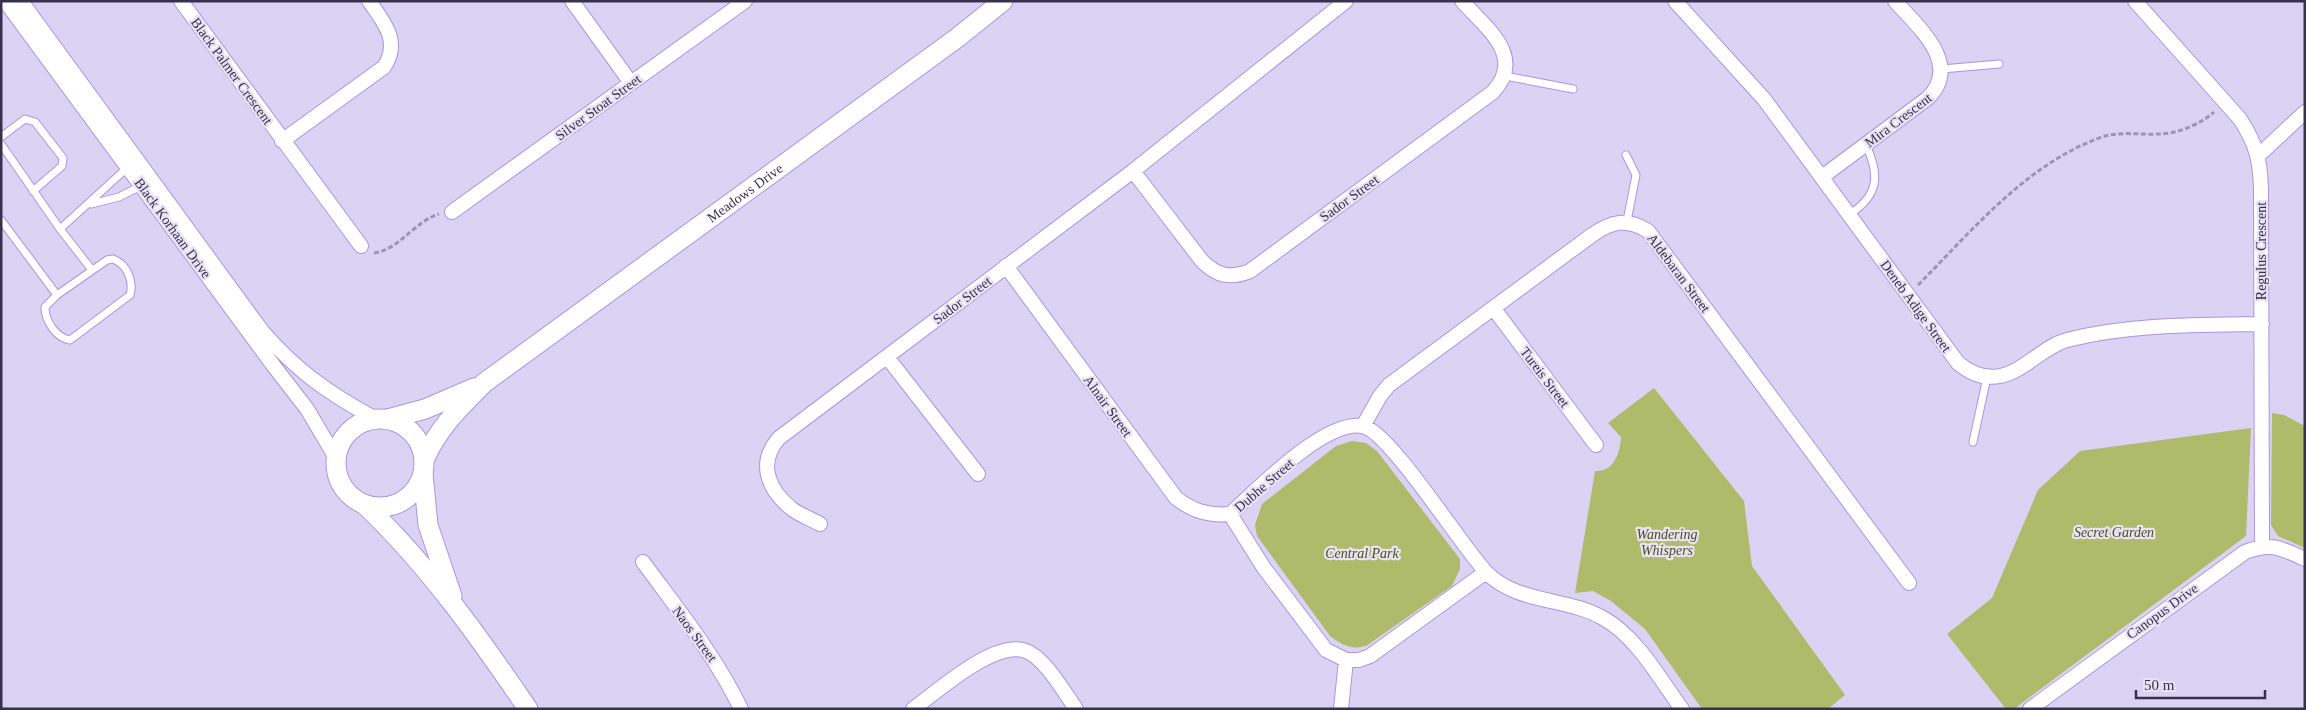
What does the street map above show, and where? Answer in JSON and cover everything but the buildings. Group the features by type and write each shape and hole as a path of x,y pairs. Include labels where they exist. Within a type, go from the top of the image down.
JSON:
{"street":[{"name":"Black Korhaan Drive","path":"5,1 132,164"},
{"name":"Black Korhaan Drive","path":"21,1 273,366 307,410 336,458"},
{"name":"Black Palmer Crescent","path":"181,1 361,246"},
{"path":"282,141 384,66 388,61 391,50 388,28 369,1"},
{"path":"572,1 631,83"},
{"name":"Silver Stoat Street","path":"452,212 745,1"},
{"name":"Meadows Drive","path":"424,467 434,438 448,420 484,383 949,44 1003,1"},
{"name":"Sador Street","path":"820,524 794,510 777,492 769,479 766,468 771,448 793,427 1133,171 1346,1"},
{"path":"1462,1 1499,43 1506,56 1507,68 1505,76"},
{"name":"Deneb Adige Street","path":"1675,1 1764,99 1958,363 1967,370 1987,377"},
{"path":"1895,1 1940,56 1942,69"},
{"name":"Regulus Crescent","path":"2135,1 2226,102 2251,135 2259,155 2261,188 2262,546"},
{"name":"Mira Crescent","path":"1822,177 1928,98 1935,91 1941,80 1942,69"},
{"name":"Sador Street","path":"1133,171 1202,262 1220,275 1240,275 1250,271 1493,92 1505,76"},
{"path":"2259,155 2305,112"},
{"name":"Black Korhaan Drive","path":"146,184 278,349 312,381 342,401 381,419"},
{"path":"1627,221 1604,226 1390,385 1380,396 1363,426 1371,430 1394,451 1457,538 1486,572 1516,593 1584,609 1617,628 1630,639 1682,709"},
{"name":"Aldebaran Street","path":"1627,221 1648,231 1909,583"},
{"name":"Alnair Street","path":"1006,266 1176,498 1199,512 1213,515 1230,514"},
{"name":"Tureis Street","path":"1494,309 1596,445"},
{"path":"1987,377 2010,374 2056,344 2079,338 2155,328 2262,324"},
{"path":"887,357 978,474"},
{"name":"Meadows Drive","path":"381,419 425,410 484,383"},
{"path":"424,467 412,493 394,505 379,508 365,505 352,498 342,487 336,473 336,458 340,444 348,432 360,423 381,419 402,424 413,433 421,445 424,467 428,525 445,578 459,613"},
{"name":"Dubhe Street","path":"1346,660 1326,650 1264,568 1230,514 1278,470 1317,441 1346,427 1363,426"},
{"path":"365,505 411,553 459,613 528,709"},
{"path":"2262,546 2274,547 2305,559"},
{"name":"Canopus Drive","path":"2030,709 2226,565 2245,552 2262,546"},
{"name":"Naos Street","path":"643,562 709,651 723,673 741,709"},
{"path":"1341,709 1346,660 1359,660 1370,656 1486,572"},
{"path":"913,709 975,664 989,656 1015,649 1027,651 1044,665 1076,709"}],"lane":[{"path":"1942,69 1999,64"},
{"path":"1505,76 1573,89"},
{"path":"1,137 25,119 35,122 63,158 62,166 33,190"},
{"path":"1,144 60,230 92,270"},
{"path":"1850,214 1860,208 1871,194 1876,180 1875,168 1866,145"},
{"path":"1626,155 1636,175 1627,221"},
{"path":"60,230 132,164"},
{"path":"90,204 119,197 146,184"},
{"path":"1,220 56,295"},
{"path":"107,260 119,261 131,279 130,295 70,340 61,337 45,316 45,307 56,295 107,260"},
{"path":"1973,442 1987,377"}],"path":[{"path":"1909,295 1996,206 2033,174 2074,149 2104,136 2161,134 2181,130 2206,120 2226,102"},
{"path":"361,246 376,253 389,248 436,214 452,212"}],"green space":[{"name":"Wandering Whispers","path":"1654,388 1744,501 1752,566 1845,695 1828,709 1702,709 1645,629 1611,601 1593,591 1575,593 1595,471 1602,470 1611,465 1615,460 1620,443 1621,437 1608,423"},
{"path":"2272,413 2284,415 2305,426 2305,548 2278,536 2271,525"},
{"name":"Secret Garden","path":"2251,428 2246,536 2014,709 2006,709 1947,634 1992,598 2038,490 2080,451"},
{"name":"Central Park","path":"1352,441 1366,443 1377,451 1460,559 1460,569 1452,586 1366,646 1356,647 1343,644 1330,636 1257,536 1255,525 1262,504 1336,446"}]}
